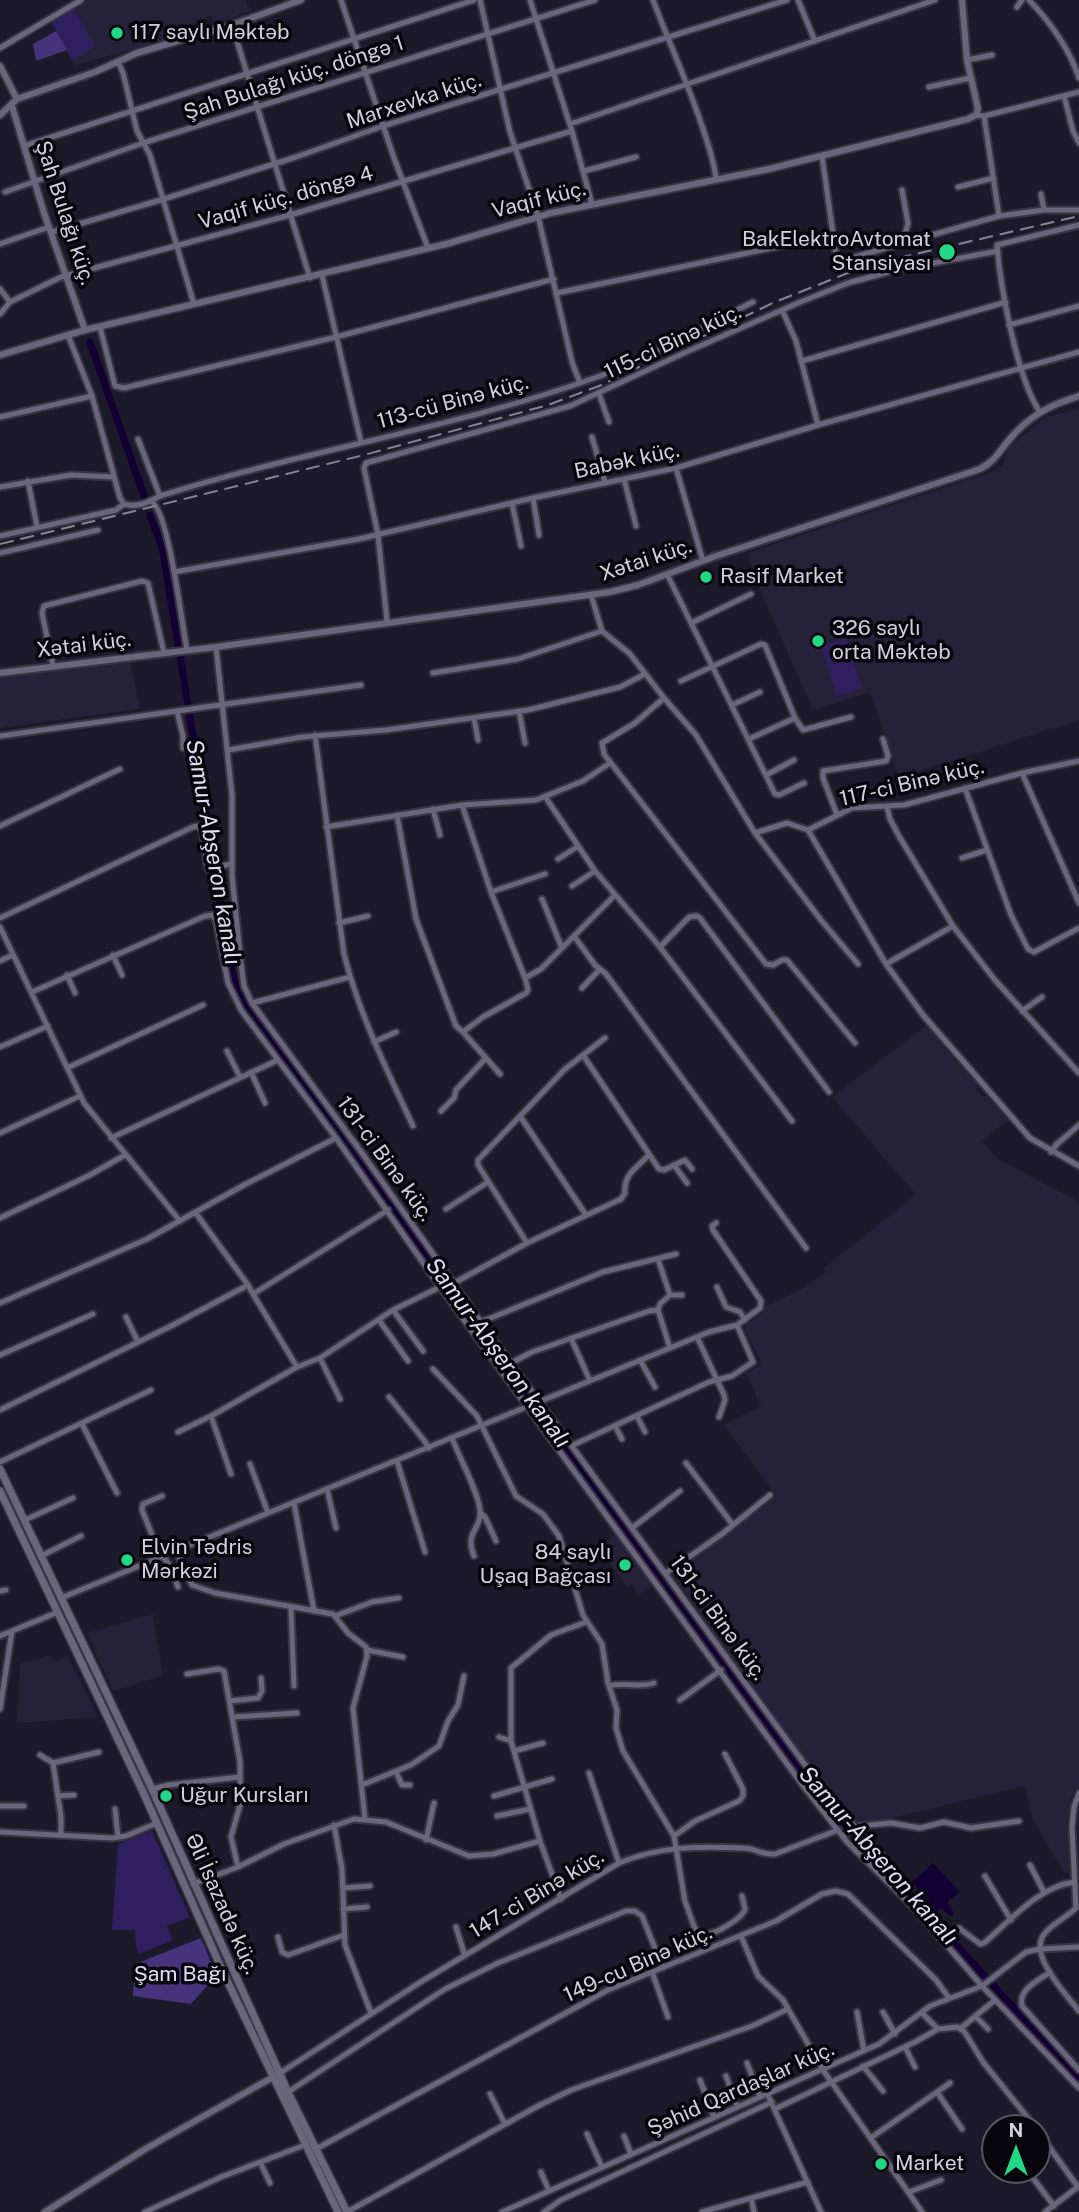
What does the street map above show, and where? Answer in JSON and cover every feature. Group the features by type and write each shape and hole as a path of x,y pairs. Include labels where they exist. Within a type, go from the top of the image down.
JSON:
{"main road":[{"path":"0,1469 61,1598 53,1601 0,1491"},
{"name":"Əli İsazadə küç.","path":"61,1598 152,1789 304,2145 338,2212"},
{"name":"Əli İsazadə küç.","path":"53,1601 276,2075"},
{"path":"58,1612 67,1609"},
{"path":"157,1824 165,1820"},
{"name":"Əli İsazadə küç.","path":"284,2093 347,2212"}],"street":[{"path":"0,48 81,0"},
{"path":"0,115 17,99 154,47 232,25 301,0"},
{"path":"341,0 428,248"},
{"path":"24,146 477,0 488,33 515,148 538,216 572,362 580,383"},
{"path":"530,0 570,124 592,204"},
{"name":"Şah Bulağı küç. döngə 1","path":"5,192 257,106 595,0"},
{"path":"653,0 688,84 714,162 716,179"},
{"name":"Marxevka küç.","path":"0,244 164,199 383,126 787,0"},
{"path":"798,0 816,41"},
{"path":"570,124 935,0"},
{"path":"962,0 970,78 994,178 999,216"},
{"path":"1017,7 1023,0"},
{"path":"1029,0 1051,24 1079,78"},
{"path":"232,25 310,278"},
{"path":"967,60 992,55"},
{"path":"118,62 124,73 137,131 150,155 164,199 194,304"},
{"path":"1,70 17,99"},
{"path":"929,87 970,78"},
{"path":"980,115 1079,92"},
{"path":"1064,96 1079,143"},
{"name":"Şah Bulağı küç.","path":"12,106 85,330"},
{"name":"Vaqif küç.","path":"0,355 85,330 428,248 538,216 822,156 980,115"},
{"name":"Vaqif küç. döngə 4","path":"10,302 56,278 290,215 572,131"},
{"path":"822,156 827,174 837,262 999,216 1044,211 1079,211"},
{"path":"584,171 636,157"},
{"path":"958,187 994,178"},
{"path":"902,190 908,223 903,242"},
{"path":"1041,194 1044,211"},
{"name":"115-ci Binə küç.","path":"378,535 365,468 369,462 570,406 684,353 848,283 879,274 998,251 997,244 1079,225"},
{"path":"557,293 833,235"},
{"path":"998,251 1009,325 1022,369 1040,412"},
{"path":"322,275 361,442"},
{"path":"100,327 115,386 119,388 336,337 554,279"},
{"path":"0,289 10,302 0,314"},
{"name":"113-cü Binə küç.","path":"152,502 160,496 235,473 527,399 580,383 635,362 752,302"},
{"path":"802,361 1006,302"},
{"path":"1009,325 1079,306"},
{"path":"782,310 796,341 818,425"},
{"path":"68,335 92,396 120,498 124,504 131,506 152,502 157,506 174,572 187,650"},
{"name":"Babək küç.","path":"174,572 378,535 676,468 1079,352"},
{"path":"599,394 609,422"},
{"path":"0,418 92,396"},
{"name":"Xətai küç.","path":"0,673 216,647 623,589 980,469 993,461 1012,437 1040,412 1052,405 1079,397"},
{"path":"592,437 605,482"},
{"path":"138,439 160,496"},
{"path":"676,468 703,561"},
{"path":"0,487 80,474 114,477"},
{"path":"624,479 636,526"},
{"path":"28,481 37,527"},
{"path":"533,498 539,535"},
{"path":"512,503 521,546"},
{"path":"0,537 116,510 124,504"},
{"path":"0,553 98,530"},
{"path":"378,535 387,621"},
{"path":"667,575 777,795 804,783"},
{"path":"53,666 42,612 44,606 142,581 148,583 164,653"},
{"path":"691,623 751,594"},
{"path":"591,595 602,631 630,654 696,735 755,833 814,912 858,964"},
{"path":"433,673 517,659 602,631"},
{"path":"681,681 758,644 764,644 801,728 805,730 850,717"},
{"name":"131-ci Binə küç.","path":"216,647 233,815 231,864 243,979 252,1003 481,1322 817,1781 836,1806 888,1862"},
{"path":"228,750 314,736 386,730 519,711 620,687 645,674"},
{"path":"0,736 361,685"},
{"path":"733,705 760,692"},
{"path":"664,698 635,723 603,743 602,749 610,763 766,964 773,965 787,960 855,1043"},
{"path":"180,710 183,748"},
{"path":"519,711 525,743"},
{"path":"474,718 478,740"},
{"path":"749,738 795,718"},
{"path":"314,736 339,923 350,977 374,1042 413,1126"},
{"path":"837,816 823,771 886,761 888,756 883,739"},
{"path":"766,775 794,760"},
{"name":"117-ci Binə küç.","path":"808,830 852,808 904,805 1022,773 1079,761"},
{"path":"326,827 462,805 546,798 592,776 610,763"},
{"path":"0,826 120,769"},
{"path":"1022,773 1079,903"},
{"path":"965,788 1017,929 1028,949 1034,952 1079,928"},
{"path":"546,798 578,848 614,896 660,947 792,1121"},
{"path":"462,805 528,990 463,1032"},
{"path":"887,806 899,836 953,926 1022,1011 1079,1073"},
{"path":"433,809 440,835"},
{"path":"397,815 416,919 456,1026 500,1074"},
{"path":"755,833 786,823 808,830 886,964 923,1015 1030,1138 1079,1166"},
{"path":"0,918 197,826 202,830 207,866 211,869 231,864"},
{"path":"558,859 578,848"},
{"path":"962,858 987,850"},
{"path":"572,886 595,871"},
{"path":"491,892 545,874"},
{"path":"525,978 541,969 614,896"},
{"path":"542,899 562,948"},
{"path":"32,992 209,915 215,918 228,983 241,1010 388,1210 440,1287 840,1833 918,1912 995,2000 1079,2088"},
{"path":"660,947 689,917 693,915 700,918 829,1093"},
{"path":"339,923 368,916"},
{"path":"886,964 953,926"},
{"path":"0,927 80,1096 180,1221"},
{"path":"575,936 606,974 806,1248"},
{"path":"0,961 13,955"},
{"path":"113,955 121,975"},
{"path":"582,988 600,969"},
{"path":"67,975 75,993"},
{"path":"252,1003 350,977"},
{"path":"1022,1011 1042,997"},
{"path":"67,1068 203,1005"},
{"path":"0,1047 48,1026"},
{"path":"374,1042 396,1032"},
{"path":"527,1243 488,1182 478,1160 565,1069 605,1038"},
{"path":"227,1051 240,1077"},
{"path":"583,1055 661,1170 685,1160 692,1169"},
{"path":"441,1111 454,1098 456,1090 486,1058"},
{"path":"111,1138 278,1060"},
{"path":"251,1072 265,1103"},
{"path":"0,1133 80,1096"},
{"path":"520,1116 586,1215"},
{"path":"1051,1152 1079,1125"},
{"path":"0,1303 130,1248 336,1138"},
{"path":"0,1218 88,1176 125,1155"},
{"path":"454,1283 527,1243 624,1197 627,1177 649,1155"},
{"path":"674,1165 687,1183"},
{"path":"446,1209 488,1182"},
{"path":"253,1293 388,1210"},
{"path":"195,1212 248,1285 297,1367"},
{"path":"61,1598 640,1360 697,1337 737,1325 760,1308 761,1301 712,1230 716,1223"},
{"path":"481,1322 603,1272 676,1254"},
{"path":"658,1259 670,1295"},
{"path":"0,1410 248,1285"},
{"path":"178,1432 297,1367 320,1358 393,1310 440,1287"},
{"path":"717,1287 726,1307 740,1312 745,1320"},
{"path":"670,1348 658,1310 660,1304 670,1295 682,1295"},
{"path":"393,1310 423,1351"},
{"path":"511,1363 532,1352 658,1310"},
{"path":"0,1355 93,1314"},
{"path":"126,1317 138,1342"},
{"path":"379,1320 408,1362"},
{"path":"573,1446 717,1380 732,1376 753,1362 737,1325"},
{"path":"697,1337 725,1400 719,1417"},
{"path":"571,1338 590,1381"},
{"path":"320,1358 340,1399"},
{"path":"640,1360 655,1387"},
{"path":"433,1369 473,1410 516,1496 543,1514 559,1536 586,1622 602,1644 609,1686 617,1710 616,1728 623,1751 674,1836 687,1909 698,1933 706,1934 741,1918 746,1909 742,1896"},
{"path":"0,1462 151,1390"},
{"path":"389,1396 424,1438 429,1448"},
{"path":"211,1416 231,1474"},
{"path":"637,1416 645,1432"},
{"path":"82,1424 117,1493"},
{"path":"615,1426 622,1438"},
{"path":"452,1438 479,1506 480,1513 470,1539 474,1556"},
{"path":"397,1461 425,1552"},
{"path":"686,1462 733,1525"},
{"path":"250,1464 268,1513"},
{"path":"327,1489 336,1528"},
{"path":"632,1528 680,1492"},
{"path":"666,1573 770,1495"},
{"path":"162,1496 141,1507 157,1547 171,1568 178,1587"},
{"path":"24,1520 74,1497"},
{"path":"294,1503 314,1611"},
{"path":"480,1513 485,1517 496,1541"},
{"path":"41,1556 81,1536"},
{"path":"176,1552 189,1582 197,1587 291,1607 335,1616 372,1602 399,1598"},
{"path":"291,1607 294,1686"},
{"path":"0,1636 58,1612"},
{"path":"335,1616 339,1624 364,1644 367,1650 353,1708 365,1819"},
{"path":"561,1899 540,1842 514,1751 511,1668 551,1635 586,1622"},
{"path":"0,1709 12,1631"},
{"path":"367,1650 403,1657"},
{"path":"187,1674 222,1669 239,1750 240,1805 231,1837 238,1867"},
{"path":"680,1700 721,1670"},
{"path":"362,1785 396,1772 426,1756 442,1742 448,1721 458,1705 464,1676"},
{"path":"230,1701 258,1698 262,1692 261,1678"},
{"path":"609,1686 627,1683 643,1686 654,1682"},
{"path":"233,1717 297,1713"},
{"path":"499,1737 512,1741"},
{"path":"514,1751 544,1743"},
{"path":"40,1755 53,1763 99,1752"},
{"path":"674,1836 695,1821 738,1801 743,1796 743,1789 725,1754"},
{"path":"53,1763 61,1835"},
{"path":"396,1772 402,1785 410,1785"},
{"path":"589,1773 619,1863"},
{"path":"152,1789 240,1777"},
{"path":"494,1796 552,1779"},
{"path":"1079,1793 1072,1815 1076,1908 1044,1934 1040,1949 1044,1963 1079,2011"},
{"path":"58,1796 74,1794"},
{"path":"426,1840 434,1803"},
{"path":"0,1806 24,1807"},
{"path":"116,1809 118,1837"},
{"path":"497,1816 530,1809"},
{"path":"193,1884 334,1825 365,1819 386,1822 469,1856 493,1854 540,1842"},
{"path":"857,1827 896,1822 920,1828 944,1822 964,1828 978,1828 1019,1821"},
{"path":"0,1832 118,1837 157,1824"},
{"path":"334,1825 343,1888 344,1935 349,1957 371,2012"},
{"name":"147-ci Binə küç.","path":"276,2075 371,2012 619,1863 653,1851 677,1848 744,1848 764,1855 775,1854 857,1827"},
{"path":"1030,1865 1044,1892"},
{"path":"985,1876 1011,1920"},
{"path":"959,1928 980,1944 1044,1892 1074,1882"},
{"path":"343,1888 370,1886"},
{"name":"149-cu Binə küç.","path":"316,2149 608,1990 786,1916 822,1894 841,1891 848,1894 936,1980 949,1998"},
{"path":"343,1909 367,1907"},
{"path":"284,2093 445,1989 472,1975 626,1911 635,1911 642,1916 663,1968"},
{"path":"456,1927 465,1956"},
{"path":"278,1937 282,1952 288,1955 344,1935"},
{"path":"741,1936 758,1976 779,1995 823,2070 922,2212"},
{"path":"1040,1949 1079,1947"},
{"name":"Şəhid Qardaşlar küç.","path":"502,2212 864,2051 895,2034 935,2004 984,1985 1018,1956 1040,1949"},
{"path":"652,1972 668,2017"},
{"path":"1050,1972 1023,1993 1020,2000 1022,2006 1079,2070"},
{"path":"544,2212 561,2200 831,2081 938,2029 961,2028 995,2000"},
{"path":"347,2212 571,2090 739,2030 788,2009"},
{"path":"857,2012 864,2051"},
{"path":"883,2012 895,2034"},
{"path":"922,2013 938,2029"},
{"path":"975,2016 988,2029"},
{"path":"961,2028 983,2062 1024,2114"},
{"path":"905,2047 915,2067"},
{"path":"747,2063 760,2097"},
{"path":"863,2066 883,2091"},
{"path":"44,2212 147,2148 276,2075"},
{"path":"726,2076 737,2106"},
{"path":"700,2080 714,2117"},
{"path":"872,2137 950,2083"},
{"path":"937,2092 962,2129"},
{"path":"768,2093 821,2212"},
{"path":"490,2094 505,2124"},
{"path":"587,2134 602,2167"},
{"path":"624,2136 631,2154"},
{"path":"145,2212 260,2161 304,2145"},
{"path":"1045,2212 1079,2187 1051,2149"},
{"path":"260,2161 270,2183"},
{"path":"541,2172 549,2191"},
{"path":"909,2192 940,2180"},
{"path":"702,2212 808,2182"},
{"path":"1038,2184 1054,2206"},
{"path":"751,2198 754,2212"}],"shaded area":[{"name":"117 saylı Məktəb","path":"88,0 245,0 251,10 216,25 211,15 160,42 75,65 51,21"},
{"path":"74,8 95,47 72,60 51,21"},
{"path":"1079,408 1079,720 899,778 870,692 813,710 760,590 748,553 997,470 1002,466 1008,448 1043,419"},
{"path":"846,638 862,688 837,696 821,646"},
{"path":"130,661 140,709 0,728 0,678"},
{"path":"926,1026 977,1084 976,1090 981,1096 987,1096 1008,1120 982,1141 998,1159 1079,1202 1079,1786 1071,1799 1067,1821 1070,1871 1065,1874 1032,1818 1025,1786 871,1823 859,1823 850,1818 673,1575 776,1495 724,1425 761,1406 746,1373 762,1364 743,1327 764,1313 762,1308 802,1289 827,1272 824,1268 916,1195 832,1097"},
{"name":"84 saylı Uşaq Bağçası","path":"616,1534 654,1584 639,1595 632,1584 627,1587 598,1547"},
{"path":"153,1614 163,1675 113,1691 87,1633"},
{"path":"51,1655 54,1662 67,1655 98,1717 17,1723 20,1664"},
{"path":"152,1831 190,1917 167,1926 173,1940 139,1954 135,1930 112,1930 118,1844"},
{"path":"933,1863 960,1892 947,1902 954,1914 950,1916 941,1908 937,1911 912,1882"}],"green space":[{"path":"56,31 67,50 36,61 33,44"},
{"name":"Şam Bağı","path":"201,1938 219,1981 207,1986 191,2004 133,1996 135,1964"}],"waterway":[{"name":"Samur-Abşeron kanalı","path":"90,342 144,496"},
{"name":"Samur-Abşeron kanalı","path":"150,515 162,547 232,972 246,1006 823,1800 1079,2079"}],"railway":[{"path":"0,544 364,455 548,405 599,386 775,302 853,271 1079,216"}],"place":[{"name":"117 saylı Məktəb","path":"117,33"},
{"name":"BakElektroAvtomat Stansiyası","path":"947,252"},
{"name":"Rasif Market","path":"706,577"},
{"name":"326 saylı orta Məktəb","path":"818,641"},
{"name":"Elvin Tədris Mərkəzi","path":"127,1560"},
{"name":"84 saylı Uşaq Bağçası","path":"625,1565"},
{"name":"Uğur Kursları","path":"166,1796"},
{"name":"Market","path":"881,2164"}]}
